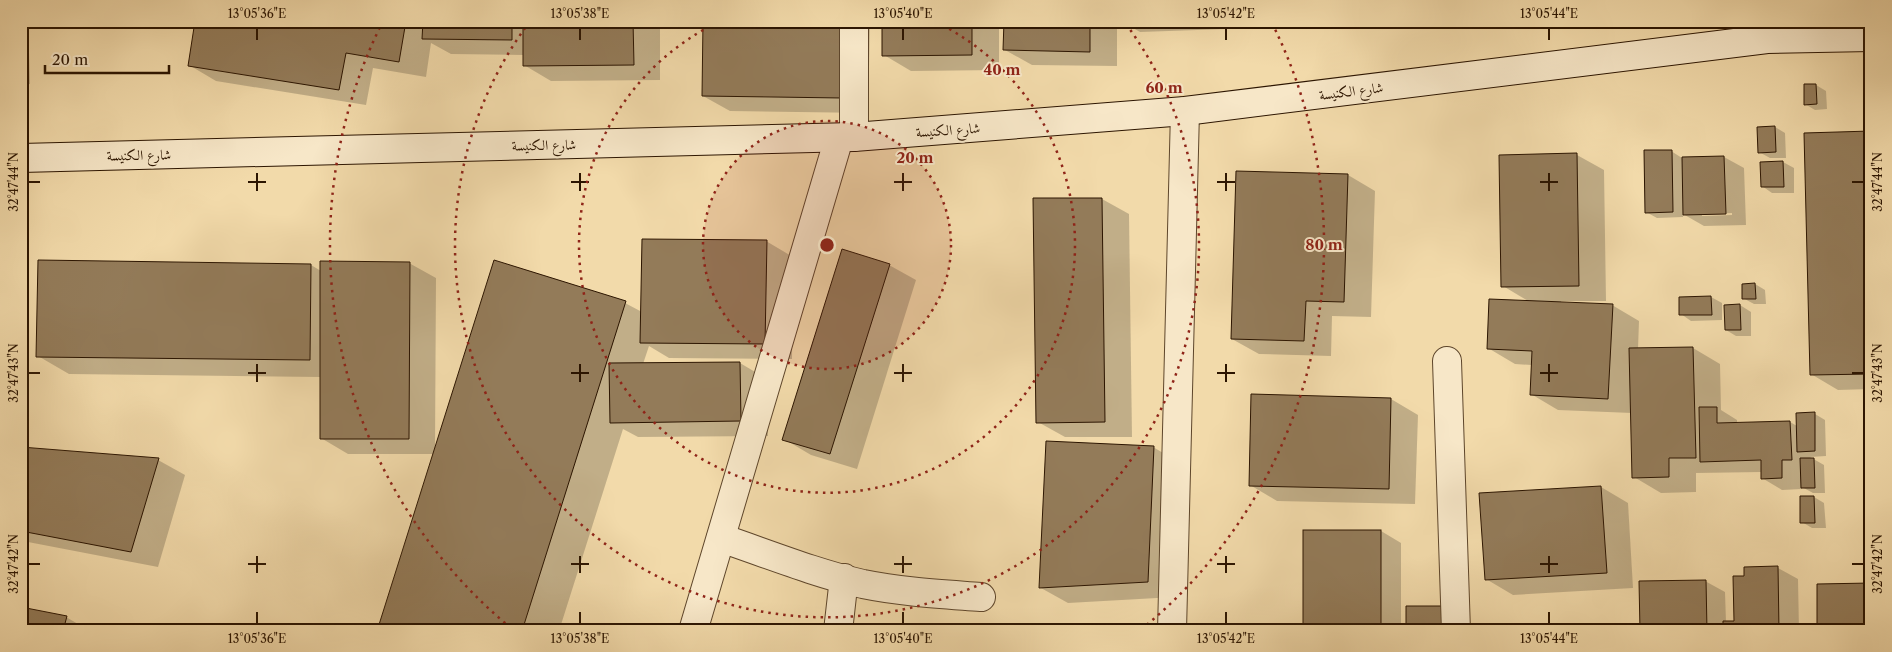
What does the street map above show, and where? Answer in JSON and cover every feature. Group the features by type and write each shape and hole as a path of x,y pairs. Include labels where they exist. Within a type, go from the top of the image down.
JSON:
{"main road":[{"path":"693,631 846,137 854,21"},
{"name":"شارع الكنيسة","path":"21,158 846,137 1185,112 1766,30 1871,38"},
{"path":"1172,631 1185,112"},
{"path":"1447,361 1456,631"},
{"path":"721,538 863,584 917,593 981,597"},
{"path":"838,631 844,578"}],"building":[{"path":"195,21 406,21 399,62 346,53 339,90 188,66"},
{"path":"423,21 512,21 512,40 422,39"},
{"path":"523,21 633,21 634,65 523,66"},
{"path":"703,21 843,21 842,98 702,96"},
{"path":"882,21 972,21 972,55 882,56"},
{"path":"1004,21 1090,21 1090,52 1003,50"},
{"path":"1804,84 1816,84 1817,104 1804,105"},
{"path":"1775,126 1776,152 1758,153 1757,127"},
{"path":"1871,131 1871,374 1810,375 1804,133"},
{"path":"1644,150 1672,150 1673,212 1645,213"},
{"path":"1577,153 1579,286 1501,287 1499,155"},
{"path":"1724,156 1726,214 1683,215 1682,157"},
{"path":"1783,161 1784,187 1761,187 1760,162"},
{"path":"1236,171 1348,174 1344,302 1306,301 1304,341 1231,339"},
{"path":"1033,198 1102,198 1105,422 1036,423"},
{"path":"642,239 767,240 765,344 640,343"},
{"path":"842,249 890,264 830,454 782,440"},
{"path":"38,260 311,264 310,360 36,357"},
{"path":"494,260 626,301 522,631 377,631"},
{"path":"320,261 410,262 409,439 320,439"},
{"path":"1755,283 1756,299 1742,299 1742,284"},
{"path":"1711,296 1712,315 1679,315 1679,297"},
{"path":"1489,299 1613,304 1608,399 1530,395 1532,351 1487,349"},
{"path":"1740,304 1741,330 1725,330 1724,305"},
{"path":"1693,347 1696,458 1669,458 1669,477 1632,478 1629,348"},
{"path":"740,362 741,421 610,423 609,363"},
{"path":"1251,394 1391,398 1389,489 1249,486"},
{"path":"1699,407 1717,407 1717,423 1790,421 1792,460 1782,460 1782,478 1761,479 1761,460 1700,462"},
{"path":"1815,412 1815,451 1797,452 1796,413"},
{"path":"1046,441 1154,446 1148,582 1039,588"},
{"path":"21,447 159,458 131,552 21,531"},
{"path":"1800,458 1814,458 1815,488 1801,488"},
{"path":"1601,486 1607,573 1485,580 1479,493"},
{"path":"1800,496 1814,496 1815,523 1800,523"},
{"path":"1303,530 1381,530 1381,625 1303,625"},
{"path":"1778,566 1779,631 1723,631 1723,621 1734,621 1733,576 1744,576 1744,567"},
{"path":"1706,580 1707,631 1640,631 1639,581"},
{"path":"1871,583 1871,631 1817,631 1817,584"},
{"path":"1406,606 1447,606 1447,631 1382,631 1406,630"},
{"path":"21,607 67,616 63,631 21,631"}]}
